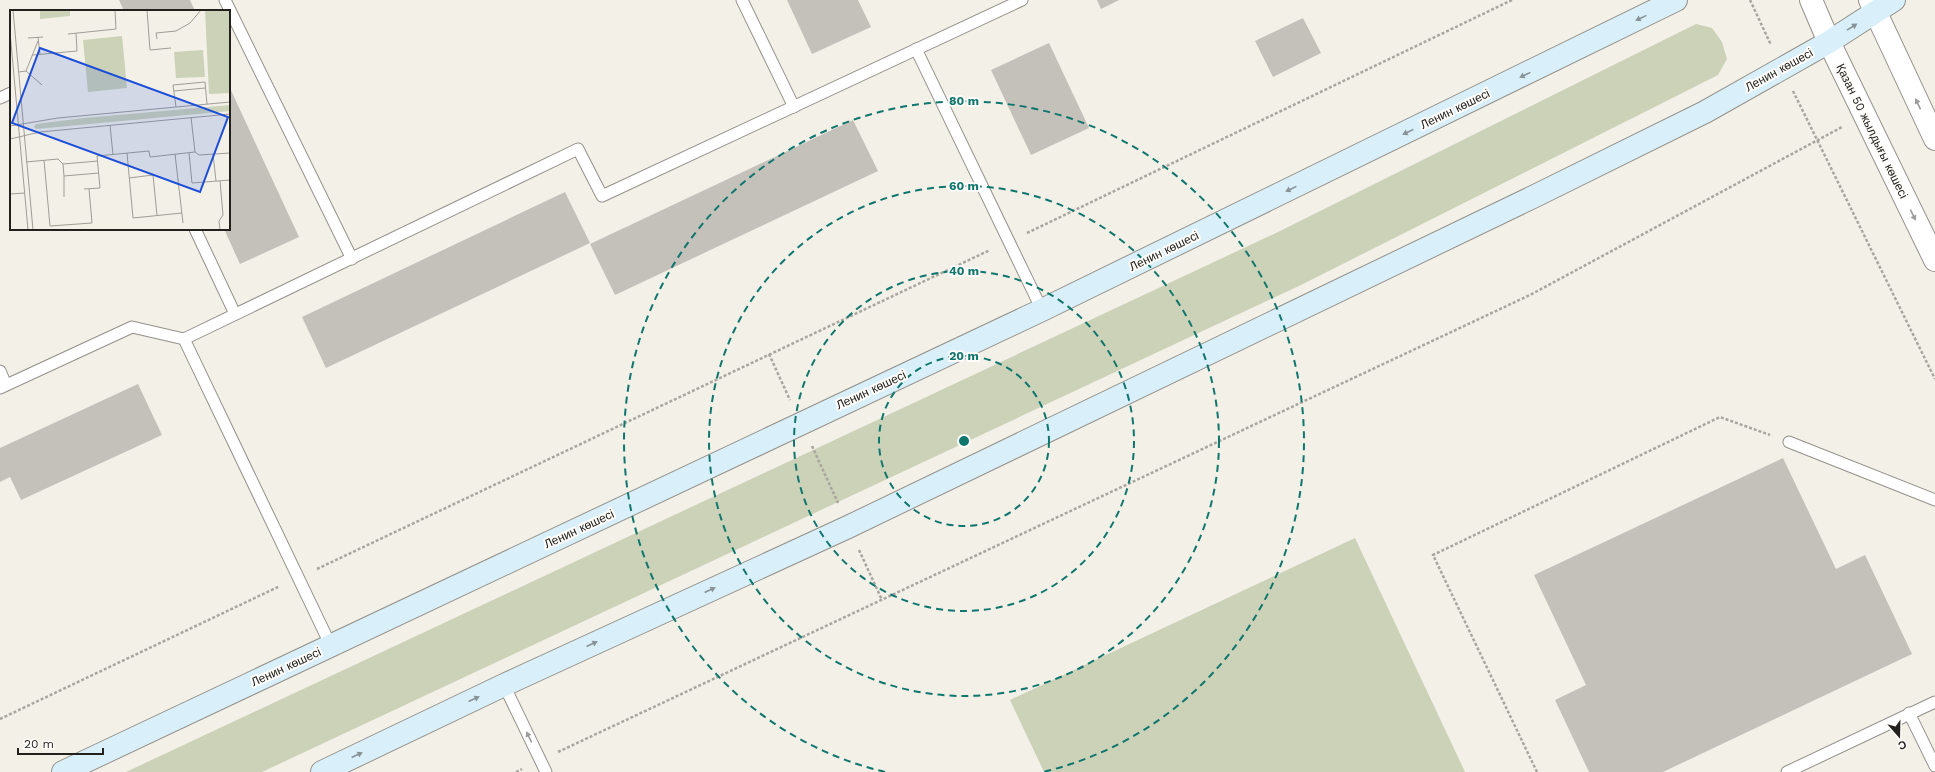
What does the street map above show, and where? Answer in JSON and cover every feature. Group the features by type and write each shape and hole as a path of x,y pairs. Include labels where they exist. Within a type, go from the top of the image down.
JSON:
{"main road":[{"name":"Ленин көшесі","path":"63,772 1042,310 1676,0"},
{"path":"1873,7 1894,0"},
{"name":"Ленин көшесі","path":"322,772 504,685 848,526 1542,193 1705,112 1829,42 1873,7"}],"street":[{"name":"Қазан 50 жылдығы көшесі","path":"1811,0 1829,42 1935,260"},
{"path":"1873,7 1935,139"}],"lane":[{"path":"225,0 230,10"},
{"path":"742,0 794,107"},
{"path":"0,371 3,386 132,327 184,339 578,149 602,196 1022,0"},
{"path":"230,10 352,259"},
{"path":"916,49 1042,310"},
{"path":"0,98 10,93"},
{"path":"195,230 235,314"},
{"path":"184,339 331,646"},
{"path":"1789,442 1935,500"},
{"path":"504,685 546,772"},
{"path":"1787,772 1935,702"},
{"path":"1909,714 1935,766"}],"path":[{"path":"0,719 1009,242 1512,0"},
{"path":"516,772 1530,295 1817,140 1935,379"},
{"path":"770,354 882,600"},
{"path":"1537,772 1432,555 1720,417 1789,442"}],"green space":[{"path":"1696,24 1712,28 1722,42 1727,59 1718,75 1301,285 262,772 126,772 1278,232"},
{"path":"1355,538 1465,772 1044,772 1010,700"}],"building":[{"path":"119,0 190,0 195,10 124,10"},
{"path":"787,0 858,0 871,27 812,54"},
{"path":"1097,0 1119,0 1101,9"},
{"path":"1303,18 1321,53 1273,77 1255,41"},
{"path":"1049,43 1089,128 1031,155 991,70"},
{"path":"230,88 299,237 240,264 224,230 230,230"},
{"path":"853,120 878,171 615,295 590,244"},
{"path":"565,192 590,243 326,368 302,317"},
{"path":"138,384 162,435 21,500 10,477 0,482 0,448"},
{"path":"1783,458 1836,569 1865,555 1912,654 1663,772 1589,772 1555,700 1586,685 1534,575"}]}
